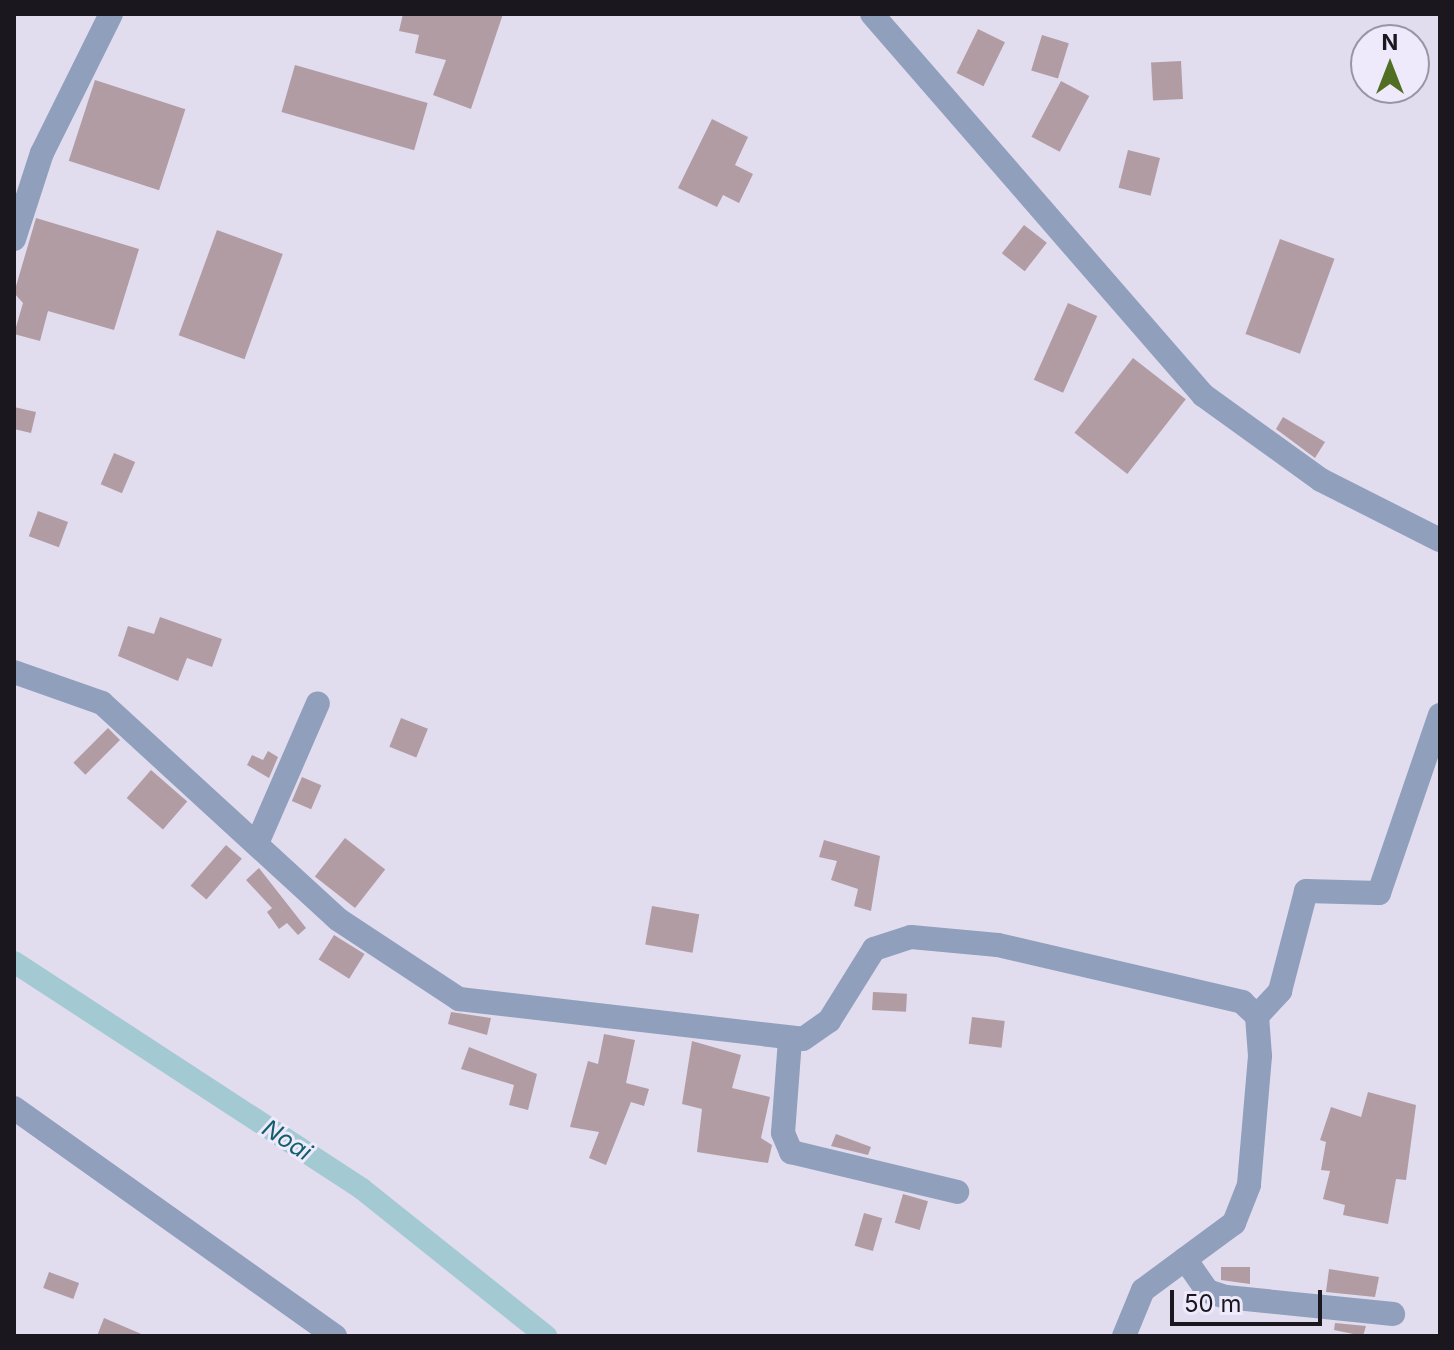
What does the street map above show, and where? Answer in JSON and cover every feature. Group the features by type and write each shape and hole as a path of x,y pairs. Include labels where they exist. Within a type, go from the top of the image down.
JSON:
{"street":[{"path":"14,239 42,153 111,14"},
{"path":"872,14 1203,395 1321,480 1440,540"},
{"path":"14,672 102,703 258,841 339,920 459,999 585,1008 790,1040 829,1021 874,949 911,937 998,945 1203,988 1257,1016"},
{"path":"258,841 318,703"},
{"path":"1124,1336 1143,1290 1234,1223 1249,1185 1257,1016 1280,991 1306,891 1379,893 1440,715"},
{"path":"790,1040 783,1133 791,1152 957,1192"},
{"path":"14,1108 335,1336"},
{"path":"1185,1259 1207,1291 1226,1297 1393,1314"}],"building":[{"path":"403,14 503,14 471,109 433,95 446,60 415,53 419,35 399,31"},
{"path":"978,29 1005,42 983,86 957,73"},
{"path":"1042,35 1069,43 1058,79 1031,70"},
{"path":"1181,61 1183,99 1153,101 1151,63"},
{"path":"295,65 428,103 414,150 281,112"},
{"path":"95,80 185,109 159,190 69,161"},
{"path":"1061,81 1089,96 1060,152 1031,137"},
{"path":"712,119 748,137 735,165 753,174 739,203 723,195 717,207 678,188"},
{"path":"1128,150 1160,158 1151,196 1119,188"},
{"path":"36,218 139,249 114,330 48,311 40,341 14,334 23,303 14,293"},
{"path":"1024,225 1047,243 1025,271 1002,253"},
{"path":"217,230 283,254 244,359 179,335"},
{"path":"1280,239 1335,259 1300,354 1245,334"},
{"path":"1068,303 1097,316 1063,393 1034,380"},
{"path":"1133,358 1186,399 1127,474 1075,433"},
{"path":"14,407 36,412 31,433 14,429"},
{"path":"1283,417 1325,442 1315,458 1276,429"},
{"path":"114,453 135,462 122,493 101,484"},
{"path":"38,511 68,522 59,547 29,536"},
{"path":"160,617 222,639 212,667 187,658 178,681 118,656 128,626 154,634"},
{"path":"401,718 428,729 416,758 389,747"},
{"path":"108,728 120,740 85,775 73,763"},
{"path":"268,751 278,757 269,778 247,765 252,755 263,760"},
{"path":"151,770 187,801 163,829 127,798"},
{"path":"302,777 321,785 311,809 292,801"},
{"path":"345,838 385,869 355,908 315,877"},
{"path":"824,840 880,856 871,911 854,906 858,889 831,880 837,861 819,857"},
{"path":"226,845 242,859 206,900 191,886"},
{"path":"259,868 306,928 298,935 287,923 279,929 267,912 272,908 246,880"},
{"path":"652,906 699,914 692,953 645,944"},
{"path":"334,935 365,954 349,979 319,960"},
{"path":"873,992 907,994 906,1012 872,1010"},
{"path":"451,1012 491,1018 487,1035 448,1024"},
{"path":"972,1017 1005,1021 1001,1048 969,1044"},
{"path":"604,1034 635,1040 626,1083 649,1089 644,1106 631,1102 606,1165 589,1158 599,1132 570,1127 588,1061 598,1064"},
{"path":"692,1041 741,1055 732,1088 770,1097 761,1138 772,1145 768,1163 697,1152 702,1109 682,1104"},
{"path":"469,1047 537,1074 528,1110 509,1105 514,1085 461,1069"},
{"path":"1368,1092 1416,1105 1406,1180 1396,1179 1388,1224 1343,1215 1345,1205 1323,1199 1330,1171 1321,1170 1326,1142 1320,1140 1331,1107 1361,1117"},
{"path":"836,1134 871,1147 868,1155 831,1146"},
{"path":"903,1194 928,1201 920,1230 895,1223"},
{"path":"864,1213 882,1218 873,1251 855,1246"},
{"path":"1221,1267 1250,1267 1250,1284 1221,1280"},
{"path":"1329,1269 1379,1277 1375,1297 1326,1292"},
{"path":"49,1272 79,1283 73,1299 43,1288"},
{"path":"104,1318 146,1336 97,1336"},
{"path":"1335,1323 1366,1326 1363,1336 1334,1330"}],"waterway":[{"name":"Noai","path":"14,962 362,1189 546,1336"}]}
